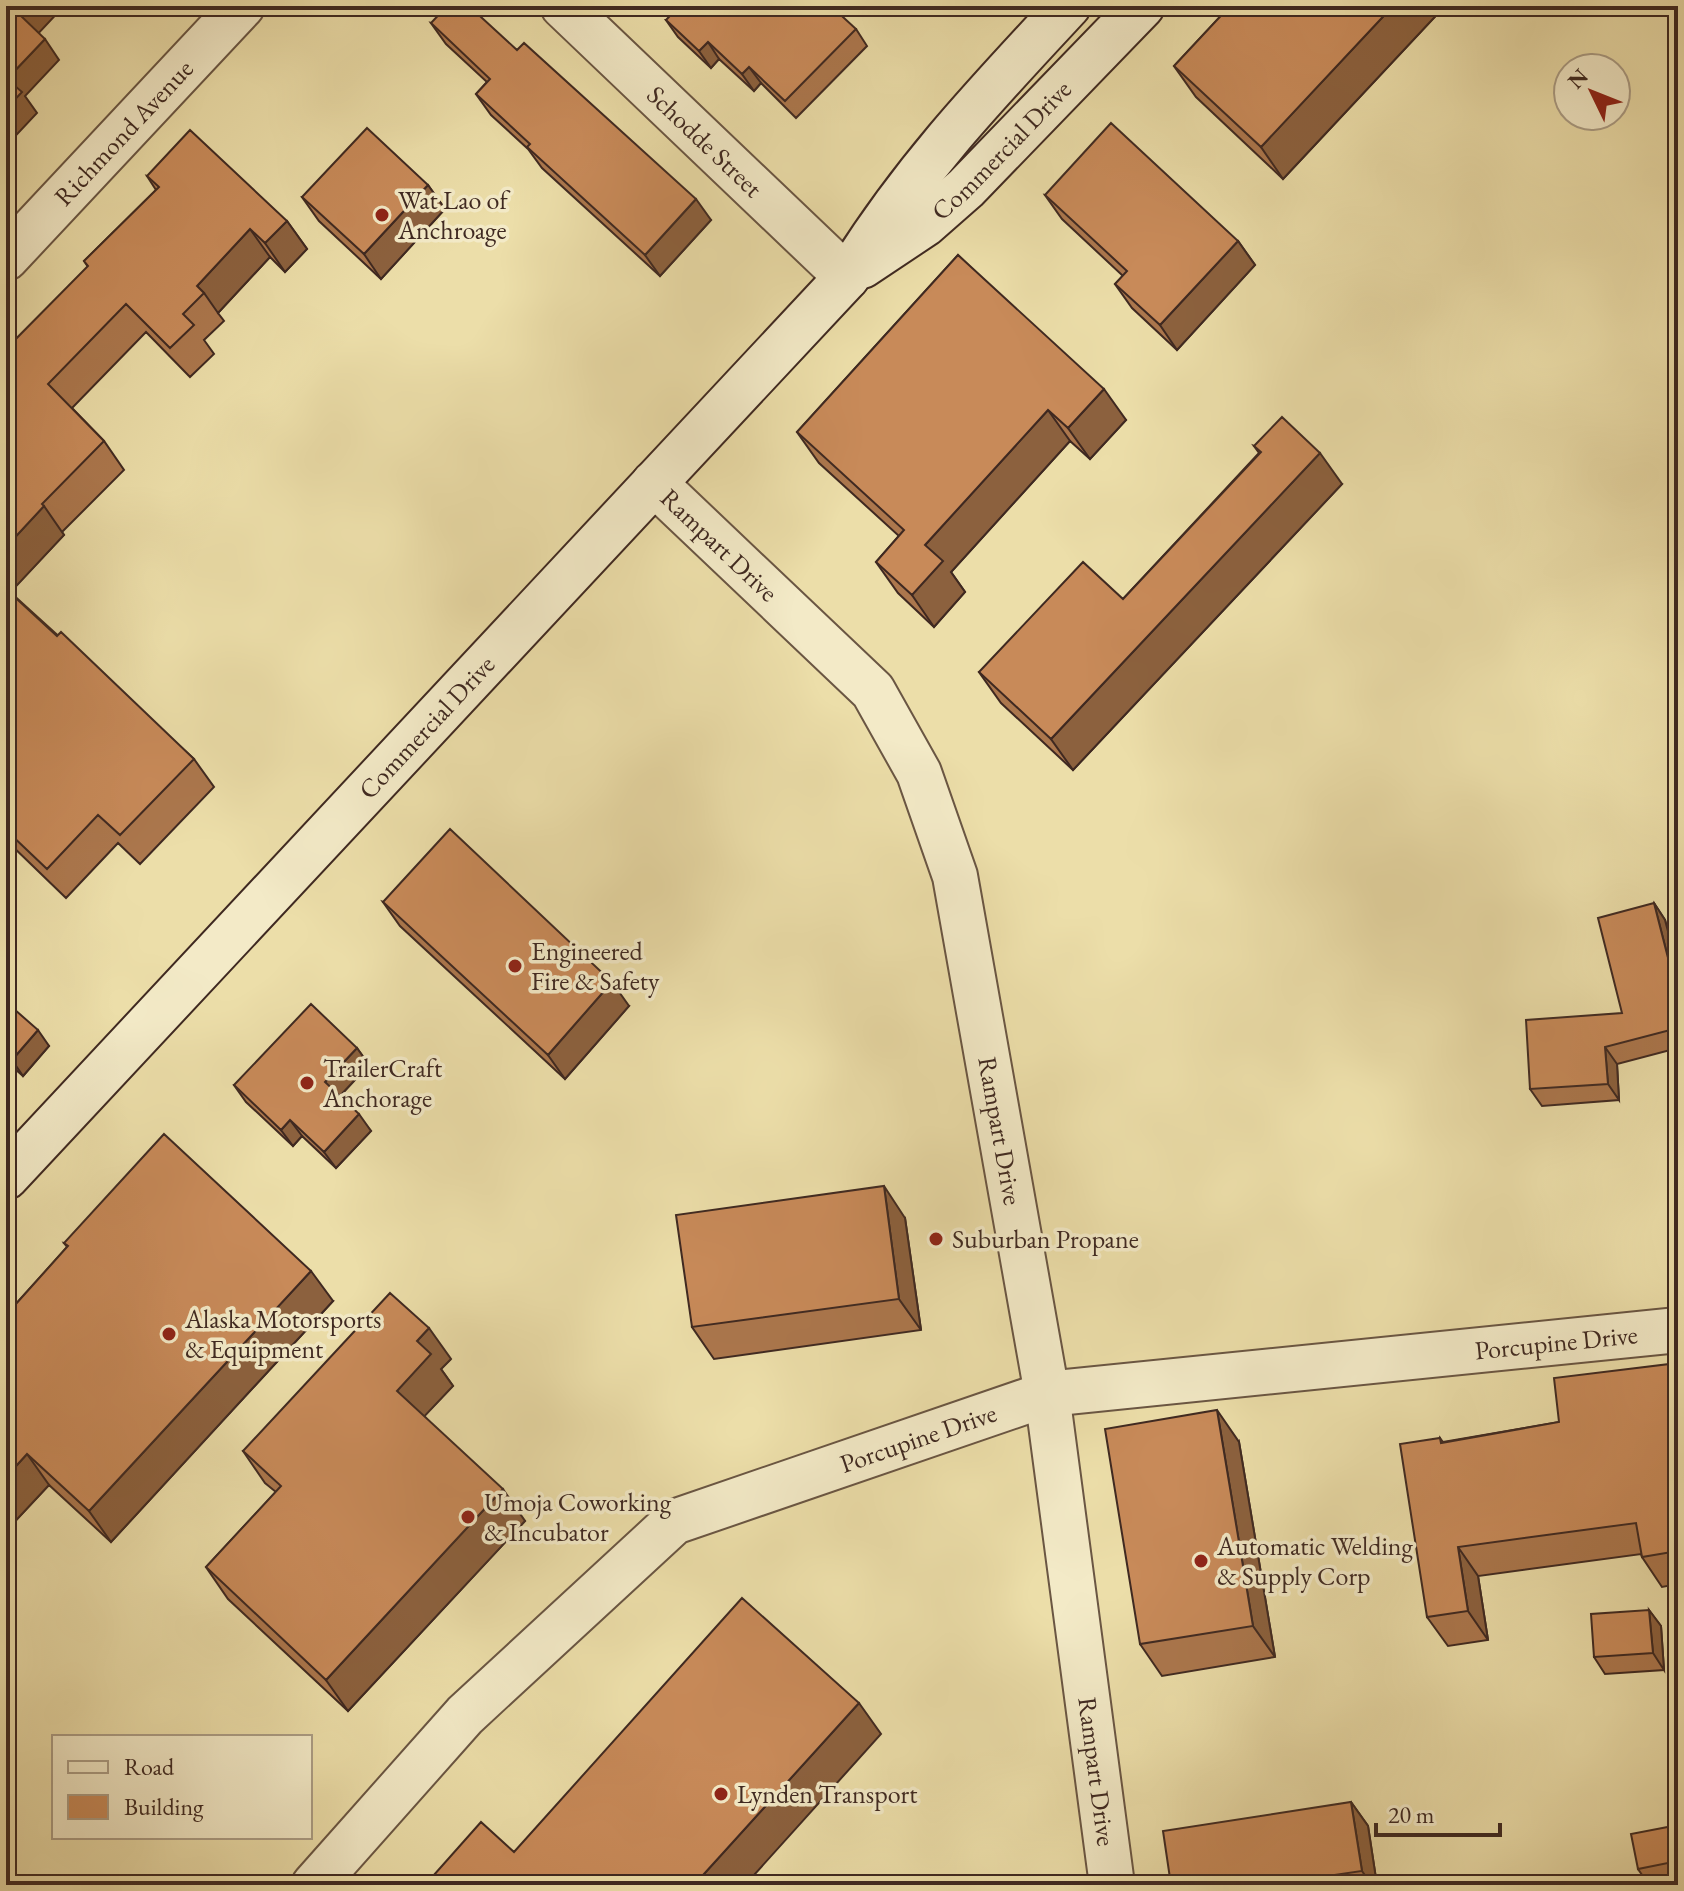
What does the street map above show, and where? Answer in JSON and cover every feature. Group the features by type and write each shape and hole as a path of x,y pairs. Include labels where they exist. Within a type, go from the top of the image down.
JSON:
{"street":[{"name":"Richmond Avenue","path":"6,258 242,6"},
{"name":"Schodde Street","path":"563,6 847,277"},
{"name":"Commercial Drive","path":"6,1177 847,277 881,222 948,136 1068,6"},
{"name":"Commercial Drive","path":"847,277 925,224 966,188 1142,6"},
{"name":"Rampart Drive","path":"654,483 873,691 919,773 955,876 1047,1394 1112,1885"},
{"name":"Porcupine Drive","path":"314,1885 465,1715 674,1522 1047,1394 1678,1330"}],"building":[{"path":"6,6 30,6 21,16 45,39 7,79 22,92 6,109"},
{"path":"447,6 469,6 517,50 524,43 696,199 645,255 527,147 530,144 476,94 490,79 431,23"},
{"path":"679,6 831,6 856,29 785,101 749,67 742,74 708,42 699,51 666,20"},
{"path":"1230,6 1393,6 1261,147 1174,66"},
{"path":"1111,123 1238,241 1160,325 1115,284 1127,271 1045,195"},
{"name":"Wat Lao of Anchroage","path":"367,128 428,185 364,254 302,197"},
{"path":"190,130 287,221 265,243 250,229 197,286 204,293 183,314 194,325 170,348 126,304 48,384 104,441 42,504 44,506 6,547 6,349 88,266 84,261 159,187 147,176"},
{"path":"958,255 1104,389 1068,428 1048,410 925,545 943,561 912,595 876,562 904,530 797,432"},
{"path":"1282,417 1320,453 1051,739 979,672 1083,562 1123,599 1261,452 1254,446"},
{"path":"6,589 57,636 61,632 194,759 120,835 98,815 47,869 6,830"},
{"name":"Engineered Fire & Safety","path":"450,829 612,982 548,1055 383,902"},
{"path":"1654,903 1678,997 1678,1028 1605,1047 1608,1084 1530,1089 1526,1020 1622,1013 1598,918"},
{"path":"6,1002 38,1030 12,1060 6,1055"},
{"name":"TrailerCraft Anchorage","path":"311,1004 357,1048 325,1082 359,1114 324,1152 290,1120 281,1130 234,1085"},
{"name":"Alaska Motorsports & Equipment","path":"164,1134 311,1271 89,1511 27,1454 6,1477 6,1315 68,1246 64,1243"},
{"path":"884,1186 899,1299 692,1327 676,1215"},
{"name":"Umoja Coworking & Incubator","path":"390,1293 429,1328 417,1341 431,1354 397,1391 503,1489 326,1680 206,1567 281,1486 243,1451"},
{"path":"1678,1363 1678,1551 1642,1557 1636,1523 1458,1547 1468,1611 1427,1617 1400,1444 1440,1438 1441,1443 1559,1422 1554,1378"},
{"name":"Automatic Welding & Supply Corp","path":"1217,1410 1253,1626 1140,1644 1105,1429"},
{"name":"Lynden Transport","path":"742,1598 859,1703 694,1885 425,1885 481,1822 514,1852"},
{"path":"1649,1610 1653,1653 1594,1657 1591,1614"},
{"path":"1351,1802 1362,1871 1286,1882 1287,1885 1171,1885 1163,1831"},
{"path":"1678,1825 1678,1861 1638,1869 1631,1834"}],"place":[{"name":"Wat Lao of Anchroage","path":"382,215"},
{"name":"Engineered Fire & Safety","path":"515,966"},
{"name":"TrailerCraft Anchorage","path":"307,1083"},
{"name":"Suburban Propane","path":"936,1239"},
{"name":"Alaska Motorsports & Equipment","path":"169,1334"},
{"name":"Umoja Coworking & Incubator","path":"468,1517"},
{"name":"Automatic Welding & Supply Corp","path":"1201,1561"},
{"name":"Lynden Transport","path":"721,1794"}]}
